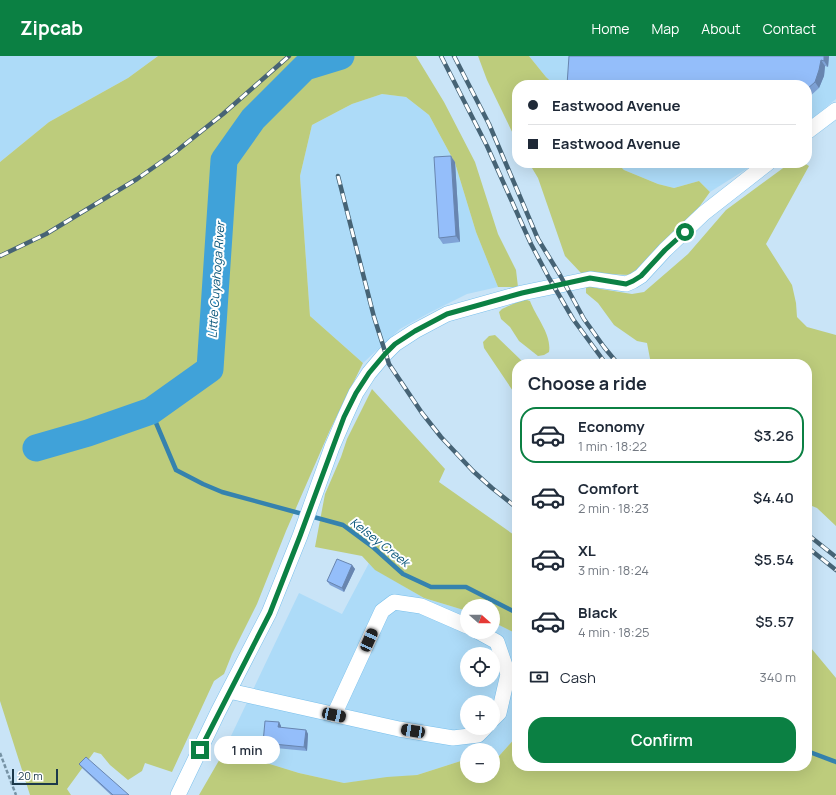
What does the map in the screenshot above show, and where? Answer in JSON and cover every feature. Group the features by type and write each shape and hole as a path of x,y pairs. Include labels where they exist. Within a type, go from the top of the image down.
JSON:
{"street":[{"path":"812,128 836,110"},
{"path":"178,795 270,613 344,417 356,393 369,373 385,354 395,344 415,331 447,314 522,293 590,278 626,284 633,281 641,276 665,250 704,213 762,168"},
{"path":"334,715 382,611 394,602 421,606 460,623"},
{"path":"492,639 497,642 508,674 500,709"},
{"path":"229,692 399,729 453,738 478,735"}],"path":[{"path":"0,753 16,795"}],"shaded area":[{"path":"0,56 158,56 128,78 49,122 0,162"},
{"path":"529,56 836,56 836,99 812,119 812,80 549,80"},
{"path":"382,94 406,97 429,115 455,163 476,232 498,287 467,294 400,329 363,363 310,316 300,176 312,125 352,104"},
{"path":"622,168 748,168 710,192 699,181 674,188 658,184"},
{"path":"369,563 376,570 424,598 460,609 460,639 500,639 500,626 512,632 512,742 500,755 500,743 460,743 460,761 417,775 344,783 299,773 260,761 221,757 299,593 342,614"}],"green space":[{"path":"158,56 416,56 444,102 475,162 498,234 516,270 518,287 498,287 476,232 455,163 429,115 406,97 382,94 352,104 312,125 300,176 310,316 363,363 330,430 286,531 257,604 232,654 224,674 214,681 172,772 145,763 142,771 128,780 110,765 101,754 94,752 67,789 71,795 30,795 0,701 0,162 49,122 128,78"},
{"path":"478,56 529,56 549,80 512,80 512,132 487,80"},
{"path":"532,168 622,168 658,184 674,188 699,181 710,192 697,210 641,268 630,275 581,273 565,256 538,178"},
{"path":"783,168 808,168 766,244 792,285 797,317 807,327 836,335 836,526 817,508 812,506 812,359 650,359 647,343 637,341 614,325 598,303 586,293 586,285 632,294 644,292 688,254 726,210"},
{"path":"524,299 530,301 546,333 549,352 544,355 538,356 519,341 510,327 501,319 499,312 502,309"},
{"path":"495,335 520,359 512,359 512,390 484,348 483,342 489,336"},
{"path":"372,389 445,469 439,482 512,533 512,632 500,626 500,599 460,599 460,609 424,598 375,570 362,556 315,547 325,494 347,439"},
{"path":"812,649 836,678 836,795 199,795 221,757 260,761 299,773 344,783 387,777 417,775 460,761 460,783 500,783 500,755 512,742 512,771 812,771"}],"building":[{"path":"569,56 824,56 824,61 821,60 815,82 812,85 812,80 567,80"},
{"path":"451,156 456,236 439,238 434,157"},
{"path":"337,559 352,565 342,588 327,581"},
{"path":"265,721 279,722 278,727 306,730 304,747 263,743"},
{"path":"86,757 129,795 113,795 79,764"}],"waterway":[{"name":"Little Cuyahoga River","path":"36,448 88,433 151,411 210,369 224,160 253,119 305,67 341,56"},
{"name":"Kelsey Creek","path":"151,411 176,470 222,492 343,525 374,548 403,574 431,587 466,587 512,610"},
{"name":"Kelsey Creek","path":"812,753 836,762"}],"railway":[{"path":"0,256 46,234 137,179 174,153 223,114 289,56"},
{"path":"441,56 487,146 531,244 549,278 573,319 602,359"},
{"path":"454,56 489,124 538,239 584,319 614,359"},
{"path":"338,176 374,317 389,364 422,413 441,437 473,471 512,504"},
{"path":"812,538 836,557"},
{"path":"812,551 836,570"}],"route":[{"path":"200,750 223,702 270,613 344,417 356,393 369,373 385,354 395,344 415,331 447,314 522,293 590,278 626,284 641,276 665,250 685,232"}]}
